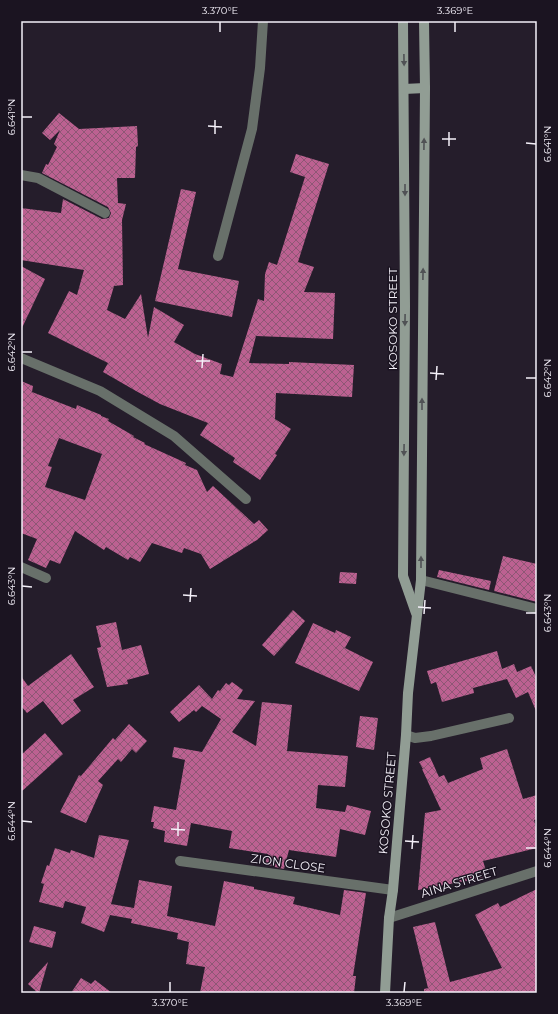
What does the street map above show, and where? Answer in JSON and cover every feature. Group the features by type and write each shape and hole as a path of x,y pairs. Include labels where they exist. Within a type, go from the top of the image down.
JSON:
{"street":[{"path":"218,256 252,129 260,68 263,21"},
{"name":"KOSOKO STREET","path":"403,21 405,306 403,576 417,615"},
{"name":"KOSOKO STREET","path":"385,993 389,918 393,890 408,693 420,580 425,88 424,21"},
{"path":"404,89 425,88"},
{"path":"21,175 38,178 105,213"},
{"path":"21,358 100,391 174,436 246,498"},
{"path":"21,568 46,578"},
{"path":"420,580 537,609"},
{"path":"406,735 415,738 431,736 509,718"},
{"name":"ZION CLOSE","path":"180,861 393,890"},
{"name":"AINA STREET","path":"389,918 537,872"}],"building":[{"path":"59,113 79,129 137,126 138,146 136,147 135,178 117,178 118,203 126,204 122,220 123,285 114,286 107,310 125,319 141,294 148,338 154,307 184,325 174,342 195,354 222,364 220,374 233,377 258,299 264,301 265,274 269,262 277,265 305,177 290,172 296,154 329,164 298,262 314,267 304,292 335,293 333,339 256,336 249,363 289,364 289,362 354,365 352,397 276,393 275,419 291,429 275,454 277,455 260,480 233,462 235,458 200,435 208,423 160,404 136,391 103,372 108,363 48,333 69,291 77,295 84,270 21,260 21,208 61,213 63,199 102,219 109,218 111,213 108,207 42,173 57,147 54,144 60,130 50,140 42,133"},
{"path":"181,189 196,192 178,269 239,281 232,317 155,301"},
{"path":"21,266 45,279 21,330"},
{"path":"21,381 33,386 32,392 76,409 77,405 101,415 109,419 108,421 134,436 133,437 145,443 144,444 186,463 185,465 197,470 207,492 213,486 254,524 259,520 268,530 257,540 210,569 201,554 184,548 182,553 152,543 140,562 130,557 128,560 106,547 104,550 75,531 60,564 50,560 46,568 28,560 37,539 21,533","holes":["59,438 102,454 85,500 45,487 52,467 48,466"]},
{"path":"503,556 537,564 537,602 494,591"},
{"path":"439,570 491,581 489,590 437,577"},
{"path":"340,572 357,573 356,584 339,583"},
{"path":"293,610 305,621 274,656 262,645"},
{"path":"116,622 122,650 141,645 149,674 127,680 128,684 107,687 97,648 101,647 96,626"},
{"path":"313,623 335,633 336,630 351,637 345,648 373,662 359,691 295,663"},
{"path":"497,651 502,669 514,664 517,672 531,666 537,679 537,713 528,692 516,698 507,679 473,688 474,693 442,702 436,682 431,684 427,671"},
{"path":"71,654 94,687 73,700 81,711 62,725 43,701 27,713 21,706 21,676 28,686"},
{"path":"232,682 243,690 237,699 255,701 232,732 256,746 262,702 292,705 287,751 348,756 345,787 318,785 316,808 345,812 347,805 371,811 365,835 340,829 336,857 289,850 284,869 265,864 268,854 229,848 232,831 191,823 187,846 164,842 165,831 153,828 154,822 151,822 154,806 176,810 185,760 172,757 174,747 202,752 221,719 202,706 196,712 194,710 179,722 170,712 199,685 212,699 218,690 220,691 226,683 229,685"},
{"path":"360,716 378,718 374,750 356,747"},
{"path":"129,724 147,741 136,753 132,749 121,762 118,759 98,781 103,785 86,823 60,812 79,775 81,776 113,738 115,740"},
{"path":"45,733 63,754 21,792 21,755"},
{"path":"507,749 523,799 537,795 537,819 534,820 537,831 537,848 483,861 488,877 418,890 425,813 441,810 419,762 430,757 439,777 444,775 448,783 483,769 480,758"},
{"path":"99,835 129,840 111,904 134,908 139,880 172,886 167,916 215,926 224,881 254,887 254,889 295,897 293,904 340,915 344,890 366,893 353,976 356,976 354,993 200,993 205,967 186,964 189,942 177,939 178,933 131,923 132,919 110,915 104,932 81,923 86,907 65,901 63,908 39,902 44,884 41,883 55,848 70,853 71,850 94,858"},
{"path":"537,889 537,993 424,993 424,989 428,988 413,927 435,922 450,982 502,968 475,915 498,903 500,907"},
{"path":"34,926 56,932 52,948 29,942"},
{"path":"48,962 39,993 38,993 28,984"},
{"path":"81,978 91,984 95,980 112,993 71,993"}]}
